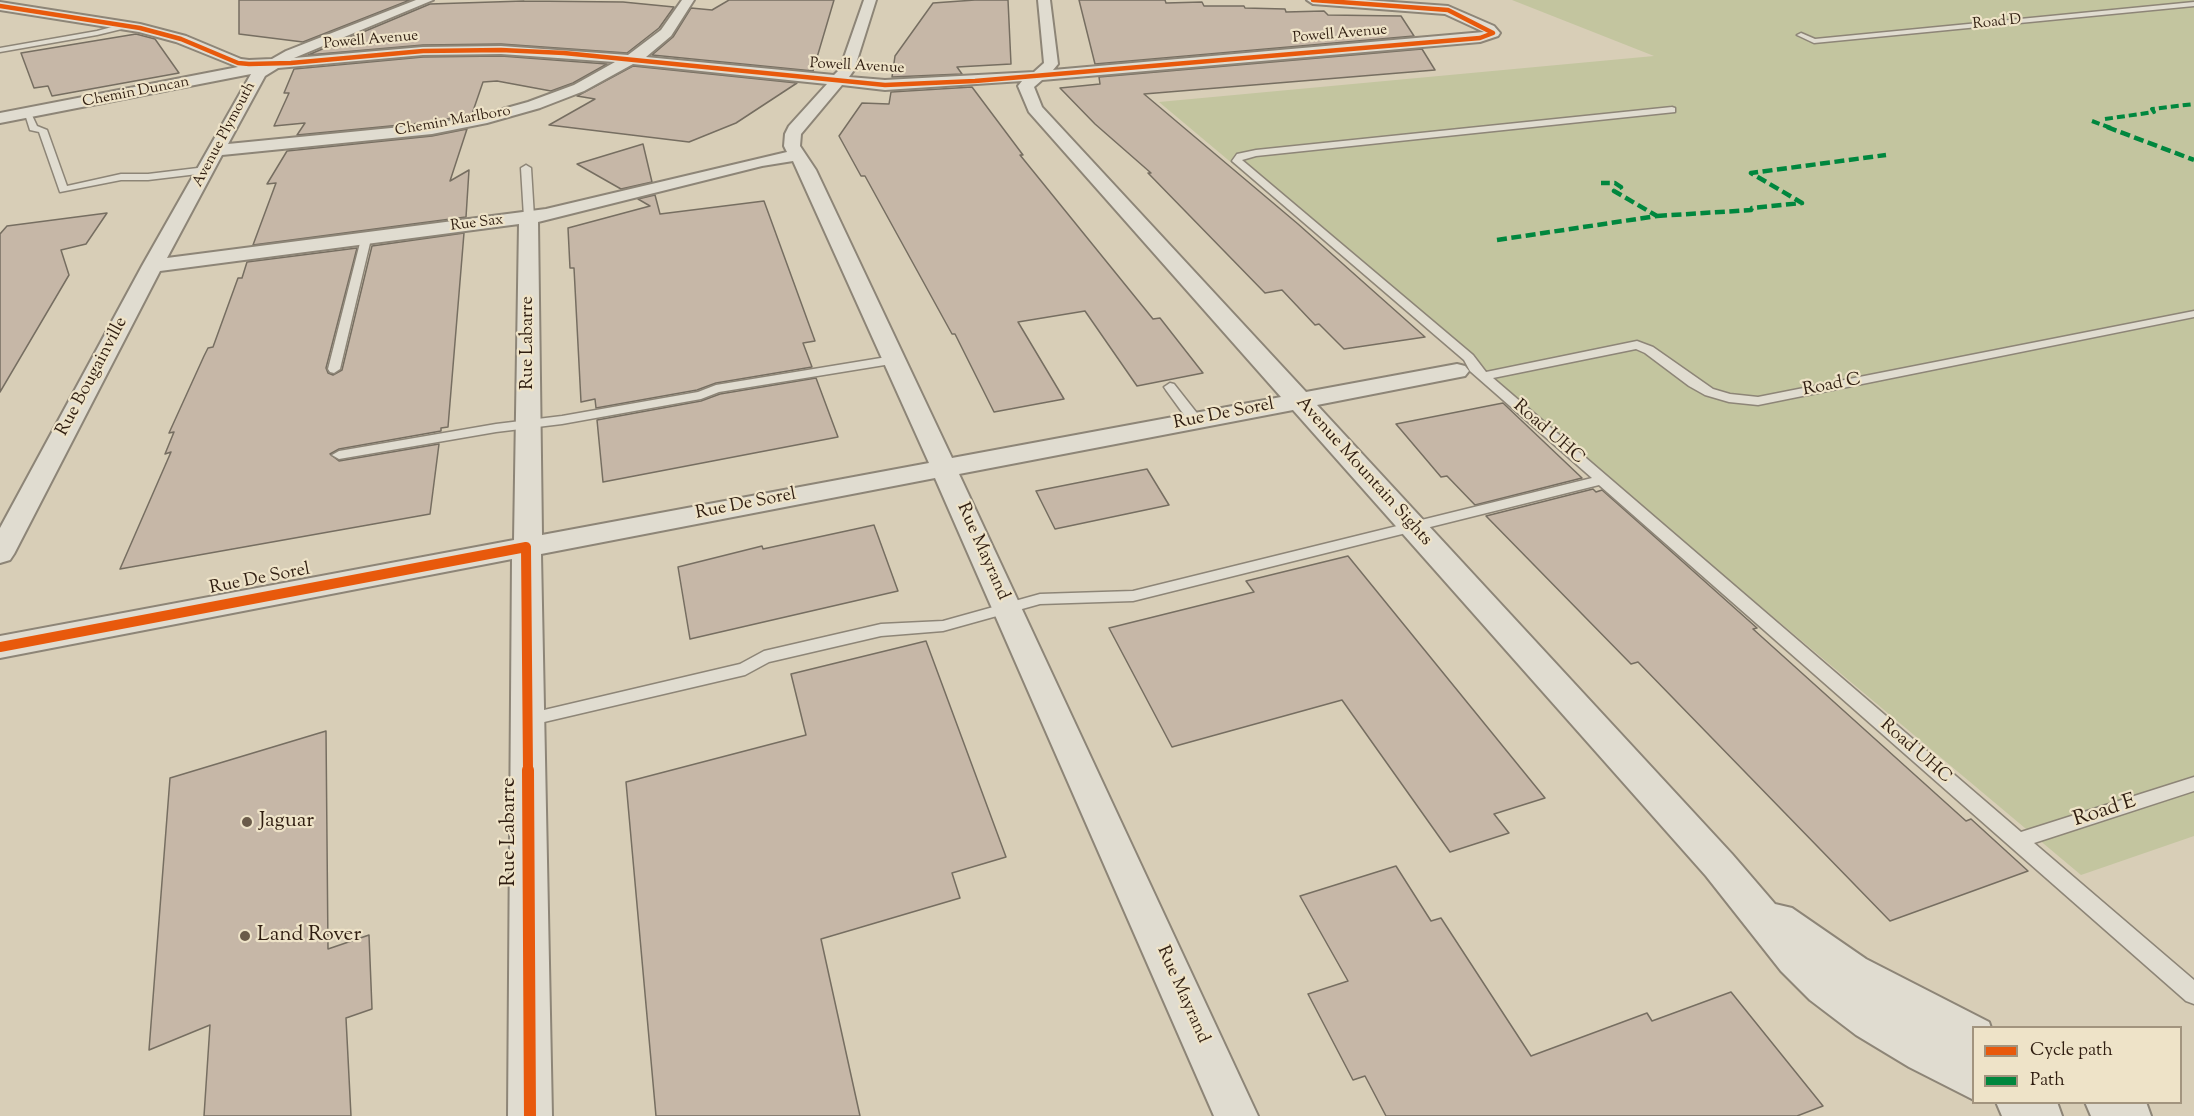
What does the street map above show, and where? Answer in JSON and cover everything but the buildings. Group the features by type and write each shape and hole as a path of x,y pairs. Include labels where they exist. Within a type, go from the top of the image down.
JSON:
{"street":[{"name":"Avenue Plymouth","path":"189,201 255,78 270,64 427,0"},
{"name":"Chemin Marlboro","path":"218,150 406,132 487,118 568,93 631,60 662,37 688,0"},
{"name":"Rue Mayrand","path":"870,0 850,65 795,130 792,146 816,189 1236,1116"},
{"name":"Avenue Mountain Sights","path":"1044,0 1051,64 1026,86 1035,109 1749,900 1795,958 1824,987 1906,1042 1972,1078"},
{"path":"1313,0 1450,5 1454,23 1443,42"},
{"name":"Powell Avenue","path":"270,64 397,53 468,50 547,52 837,82 927,85 1443,42 1484,38 1493,33 1450,5"},
{"path":"0,6 127,25 181,39 238,63 270,64"},
{"name":"Chemin Duncan","path":"0,118 226,76 270,64"},
{"name":"Rue Sax","path":"152,266 576,209 755,162 797,155"},
{"name":"Rue Bougainville","path":"0,554 152,266 189,201"},
{"name":"Rue Labarre","path":"529,217 529,514 526,547 530,1116"},
{"name":"Rue De Sorel","path":"0,646 1195,420 1472,371"},
{"name":"Avenue Mountain Sights","path":"1749,900 1852,972 1972,1035"},
{"path":"2021,1104 2040,1116"},
{"path":"2110,1104 2129,1116"}],"lane":[{"name":"Road D","path":"1801,35 1814,41 2194,4"},
{"path":"0,50 97,33 127,25"},
{"name":"Road UHC","path":"1672,110 1267,152 1238,157 1238,163 1469,358 1472,371 1602,480 1775,636 2194,994"},
{"path":"35,112 33,128 43,130"},
{"path":"35,112 48,125 43,130"},
{"path":"43,130 63,190 121,177 148,177 206,170"},
{"path":"526,168 529,217"},
{"path":"334,369 366,239"},
{"name":"Road C","path":"1472,371 1637,345 1649,350 1693,383 1709,392 1729,398 1758,401 2194,314"},
{"path":"339,455 529,425 701,395 716,389 893,360"},
{"path":"1170,387 1195,420"},
{"path":"527,720 745,669 764,657 881,630 943,626 1051,597 1133,596 1602,480"},
{"name":"Road E","path":"2017,841 2194,784"}],"green space":[{"path":"1512,0 2194,0 2194,836 2081,875 1159,102 1654,56"}],"marked path":[{"path":"2105,119 2154,112 2152,109 2194,104"},
{"path":"2092,121 2194,160"},
{"path":"1657,216 1751,210 1752,208 1802,203 1751,173 1886,155"},
{"path":"1497,240 1657,216 1614,191 1621,187 1615,183 1601,183"}],"cycle path":[{"path":"0,6 140,28 181,39 238,63 249,64 291,63 423,51 501,50 564,53 885,85 975,81 1480,38 1493,33 1448,10 1313,0"},
{"path":"0,647 526,547 530,1116"}],"place":[{"name":"Jaguar","path":"247,822"},
{"name":"Land Rover","path":"245,936"}]}
